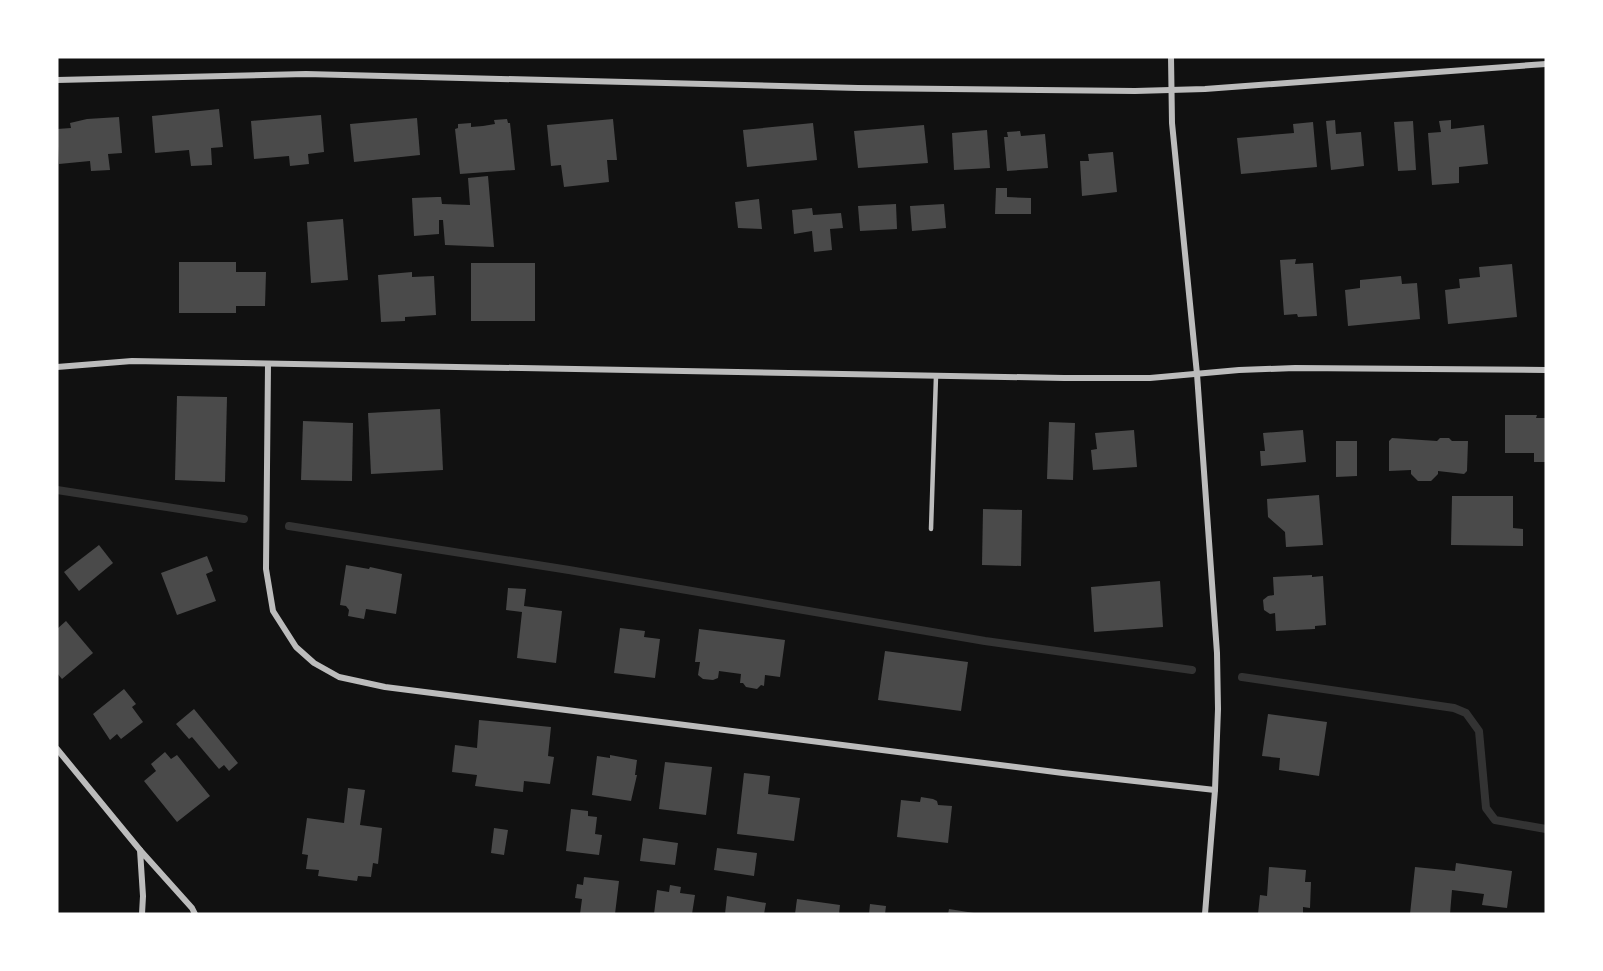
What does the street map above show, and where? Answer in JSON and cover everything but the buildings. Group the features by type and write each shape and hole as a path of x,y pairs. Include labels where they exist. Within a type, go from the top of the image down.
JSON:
{"street":[{"path":"1171,57 1172,123 1197,374 1216,653 1218,709 1215,790 1205,914"},
{"path":"57,80 306,74 858,88 1205,90 1546,64"},
{"path":"57,367 132,361 1150,378 1295,368 1546,370"},
{"path":"268,365 266,569 273,612 296,647 314,663 339,677 385,687 1063,773 1215,790"},
{"path":"57,749 195,914"},
{"path":"140,849 142,914"}],"lane":[{"path":"931,529 936,376"}],"waterway":[{"path":"57,490 244,519"},
{"path":"289,526 569,570 985,641 1192,670"},
{"path":"1242,677 1454,708 1466,713 1479,731 1486,808 1495,820 1546,829"}]}
